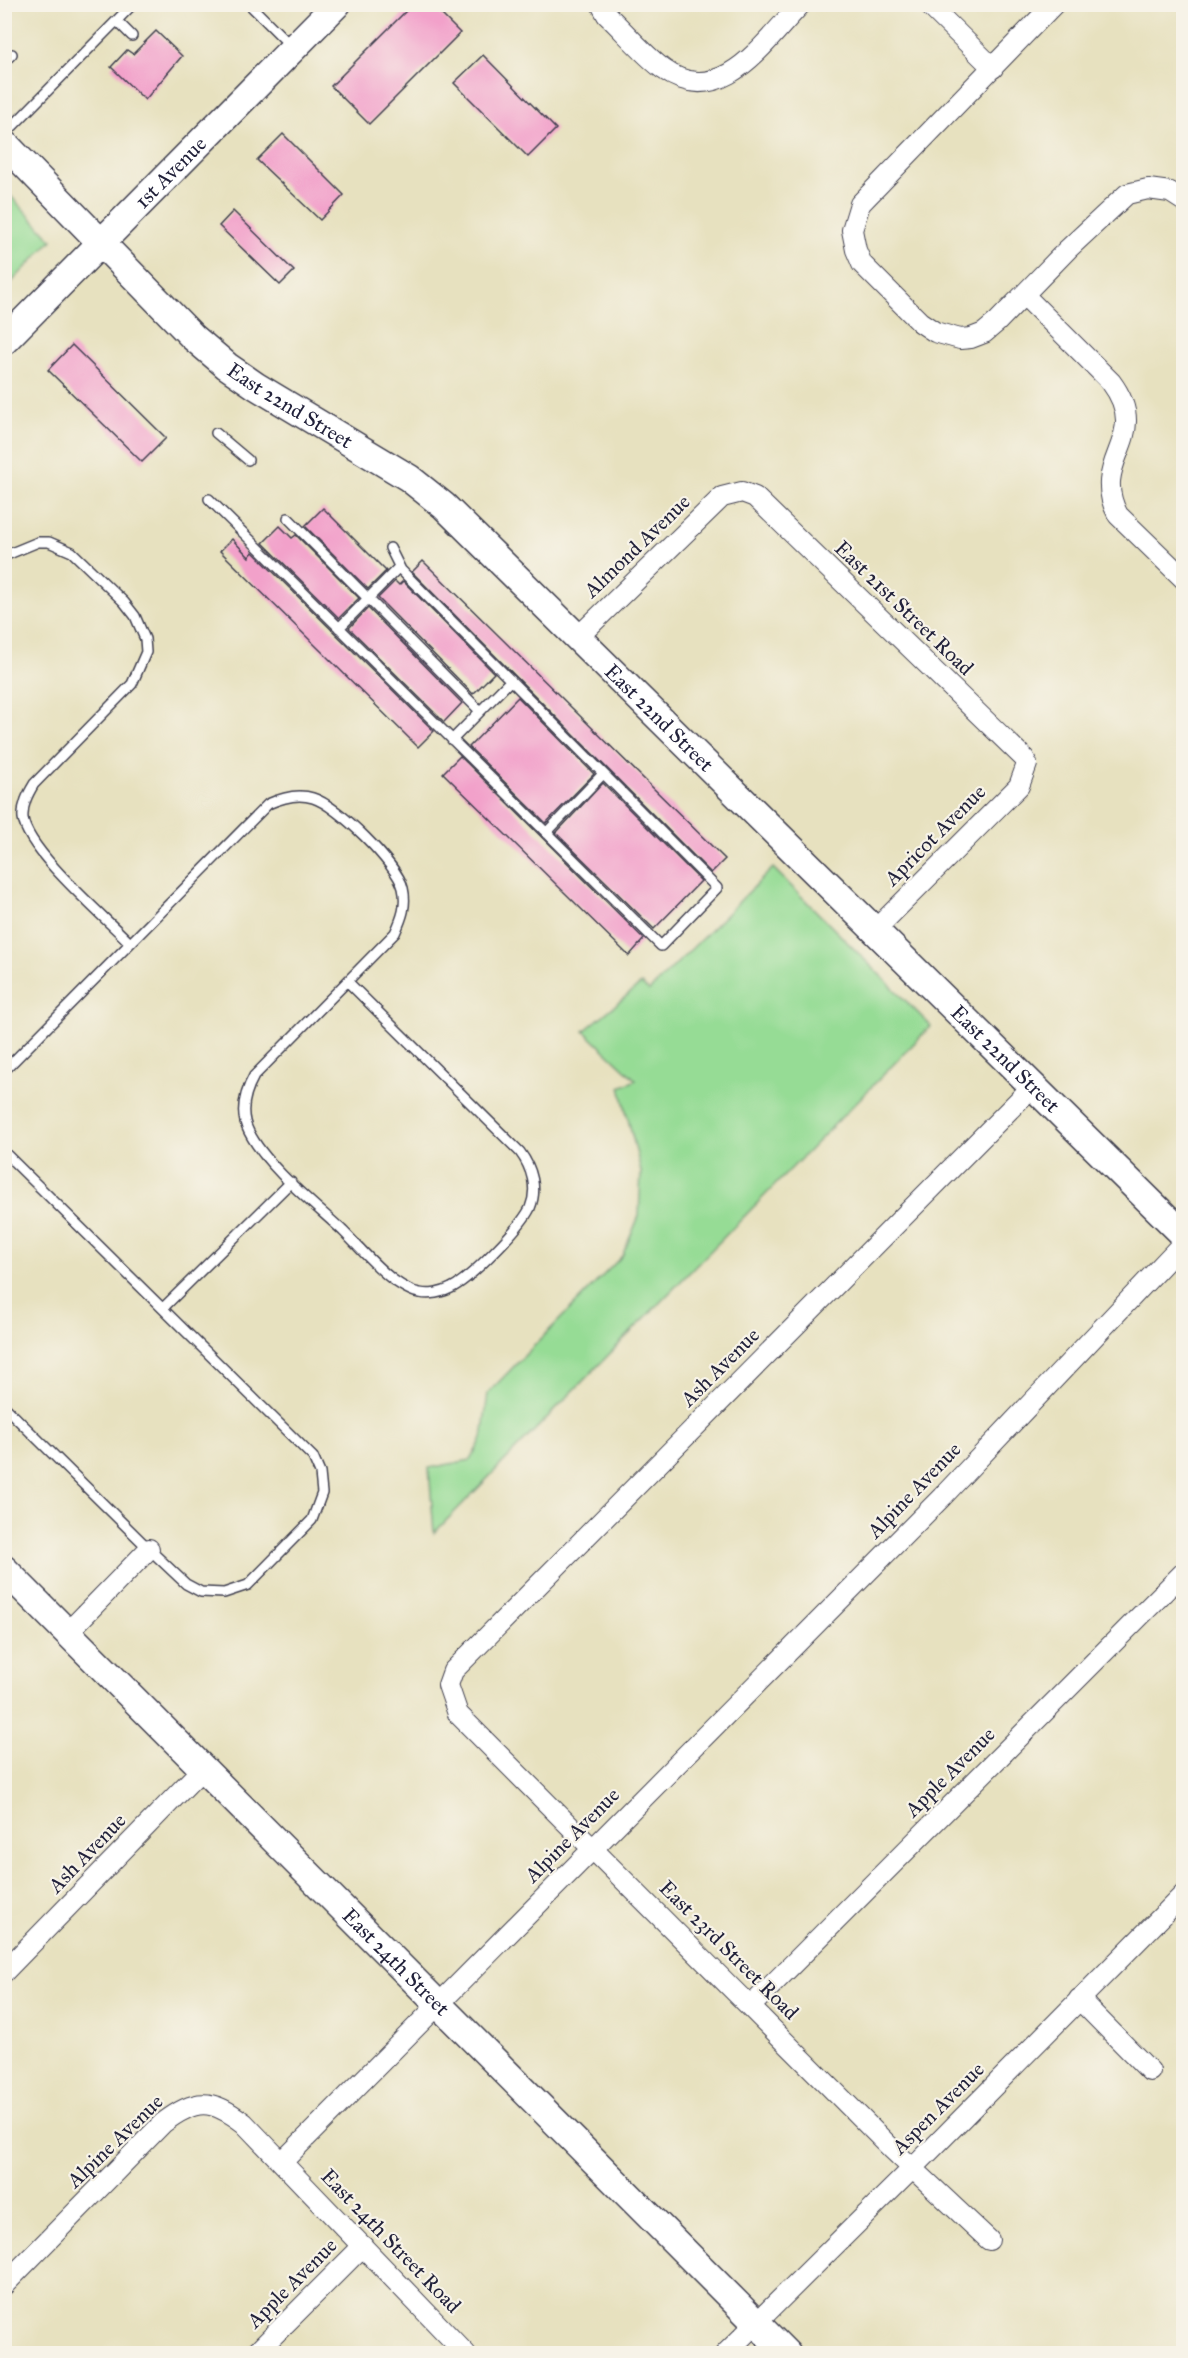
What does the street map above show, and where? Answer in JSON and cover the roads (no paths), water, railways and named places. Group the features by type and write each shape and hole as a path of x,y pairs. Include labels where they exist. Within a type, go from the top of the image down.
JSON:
{"street":[{"name":"1st Avenue","path":"4,340 337,4"},
{"path":"601,4 607,15 663,69 684,80 699,83 713,83 735,72 801,4"},
{"path":"928,4 993,68"},
{"path":"1054,4 860,204 852,230 856,250 862,264 920,322 935,332 950,337 971,338 997,322 1083,234 1127,194 1148,189 1170,192 1184,201"},
{"name":"East 22nd Street","path":"4,143 193,337 227,366 256,386 409,478 444,506 1184,1235"},
{"path":"1024,295 1112,382 1123,397 1127,427 1109,475 1111,502 1118,515 1184,579"},
{"name":"East 21st Street Road","path":"734,494 742,492 755,497 1024,758 1027,764 1026,772"},
{"name":"Almond Avenue","path":"577,638 722,496 734,494"},
{"name":"Apricot Avenue","path":"874,930 1019,786 1026,772"},
{"name":"Ash Avenue","path":"448,1685 453,1671 1032,1087"},
{"name":"Alpine Avenue","path":"4,2285 163,2123 180,2110 204,2102 222,2107 244,2123 282,2162 942,1497 1184,1242"},
{"path":"68,1632 149,1549"},
{"name":"East 24th Street","path":"4,1569 787,2354"},
{"name":"Apple Avenue","path":"751,2006 1184,1572"},
{"name":"East 23rd Street Road","path":"448,1685 458,1714 913,2168 989,2240"},
{"name":"Ash Avenue","path":"4,1972 203,1768"},
{"name":"Aspen Avenue","path":"725,2354 1184,1894"},
{"path":"1079,1999 1150,2071"},
{"name":"East 24th Street Road","path":"282,2162 466,2354"},
{"name":"Apple Avenue","path":"255,2354 363,2246"}],"lane":[{"path":"4,135 133,4"},
{"path":"249,4 294,48"},
{"path":"117,21 132,36"},
{"path":"4,62 12,54"},
{"path":"216,433 248,460"},
{"path":"209,499 661,946 717,888 399,567 390,548"},
{"path":"288,518 480,711"},
{"path":"4,556 38,542 49,542 72,552 124,602 135,616 145,639 146,652 136,678 34,784 25,800 23,819 35,847 130,943"},
{"path":"339,628 399,567"},
{"path":"453,740 511,680"},
{"path":"546,832 603,774"},
{"path":"4,1071 268,804 293,796 313,798 338,813 393,869 404,891 405,906 395,933 254,1076 245,1091 243,1113 249,1133 291,1182 392,1279 422,1294 443,1292 460,1282 520,1224 530,1207 534,1184 520,1152 348,982"},
{"path":"4,1152 313,1457 320,1473 322,1493 312,1520 248,1585 236,1590 212,1593 195,1590 149,1549 4,1406"},
{"path":"164,1308 291,1182"}]}
